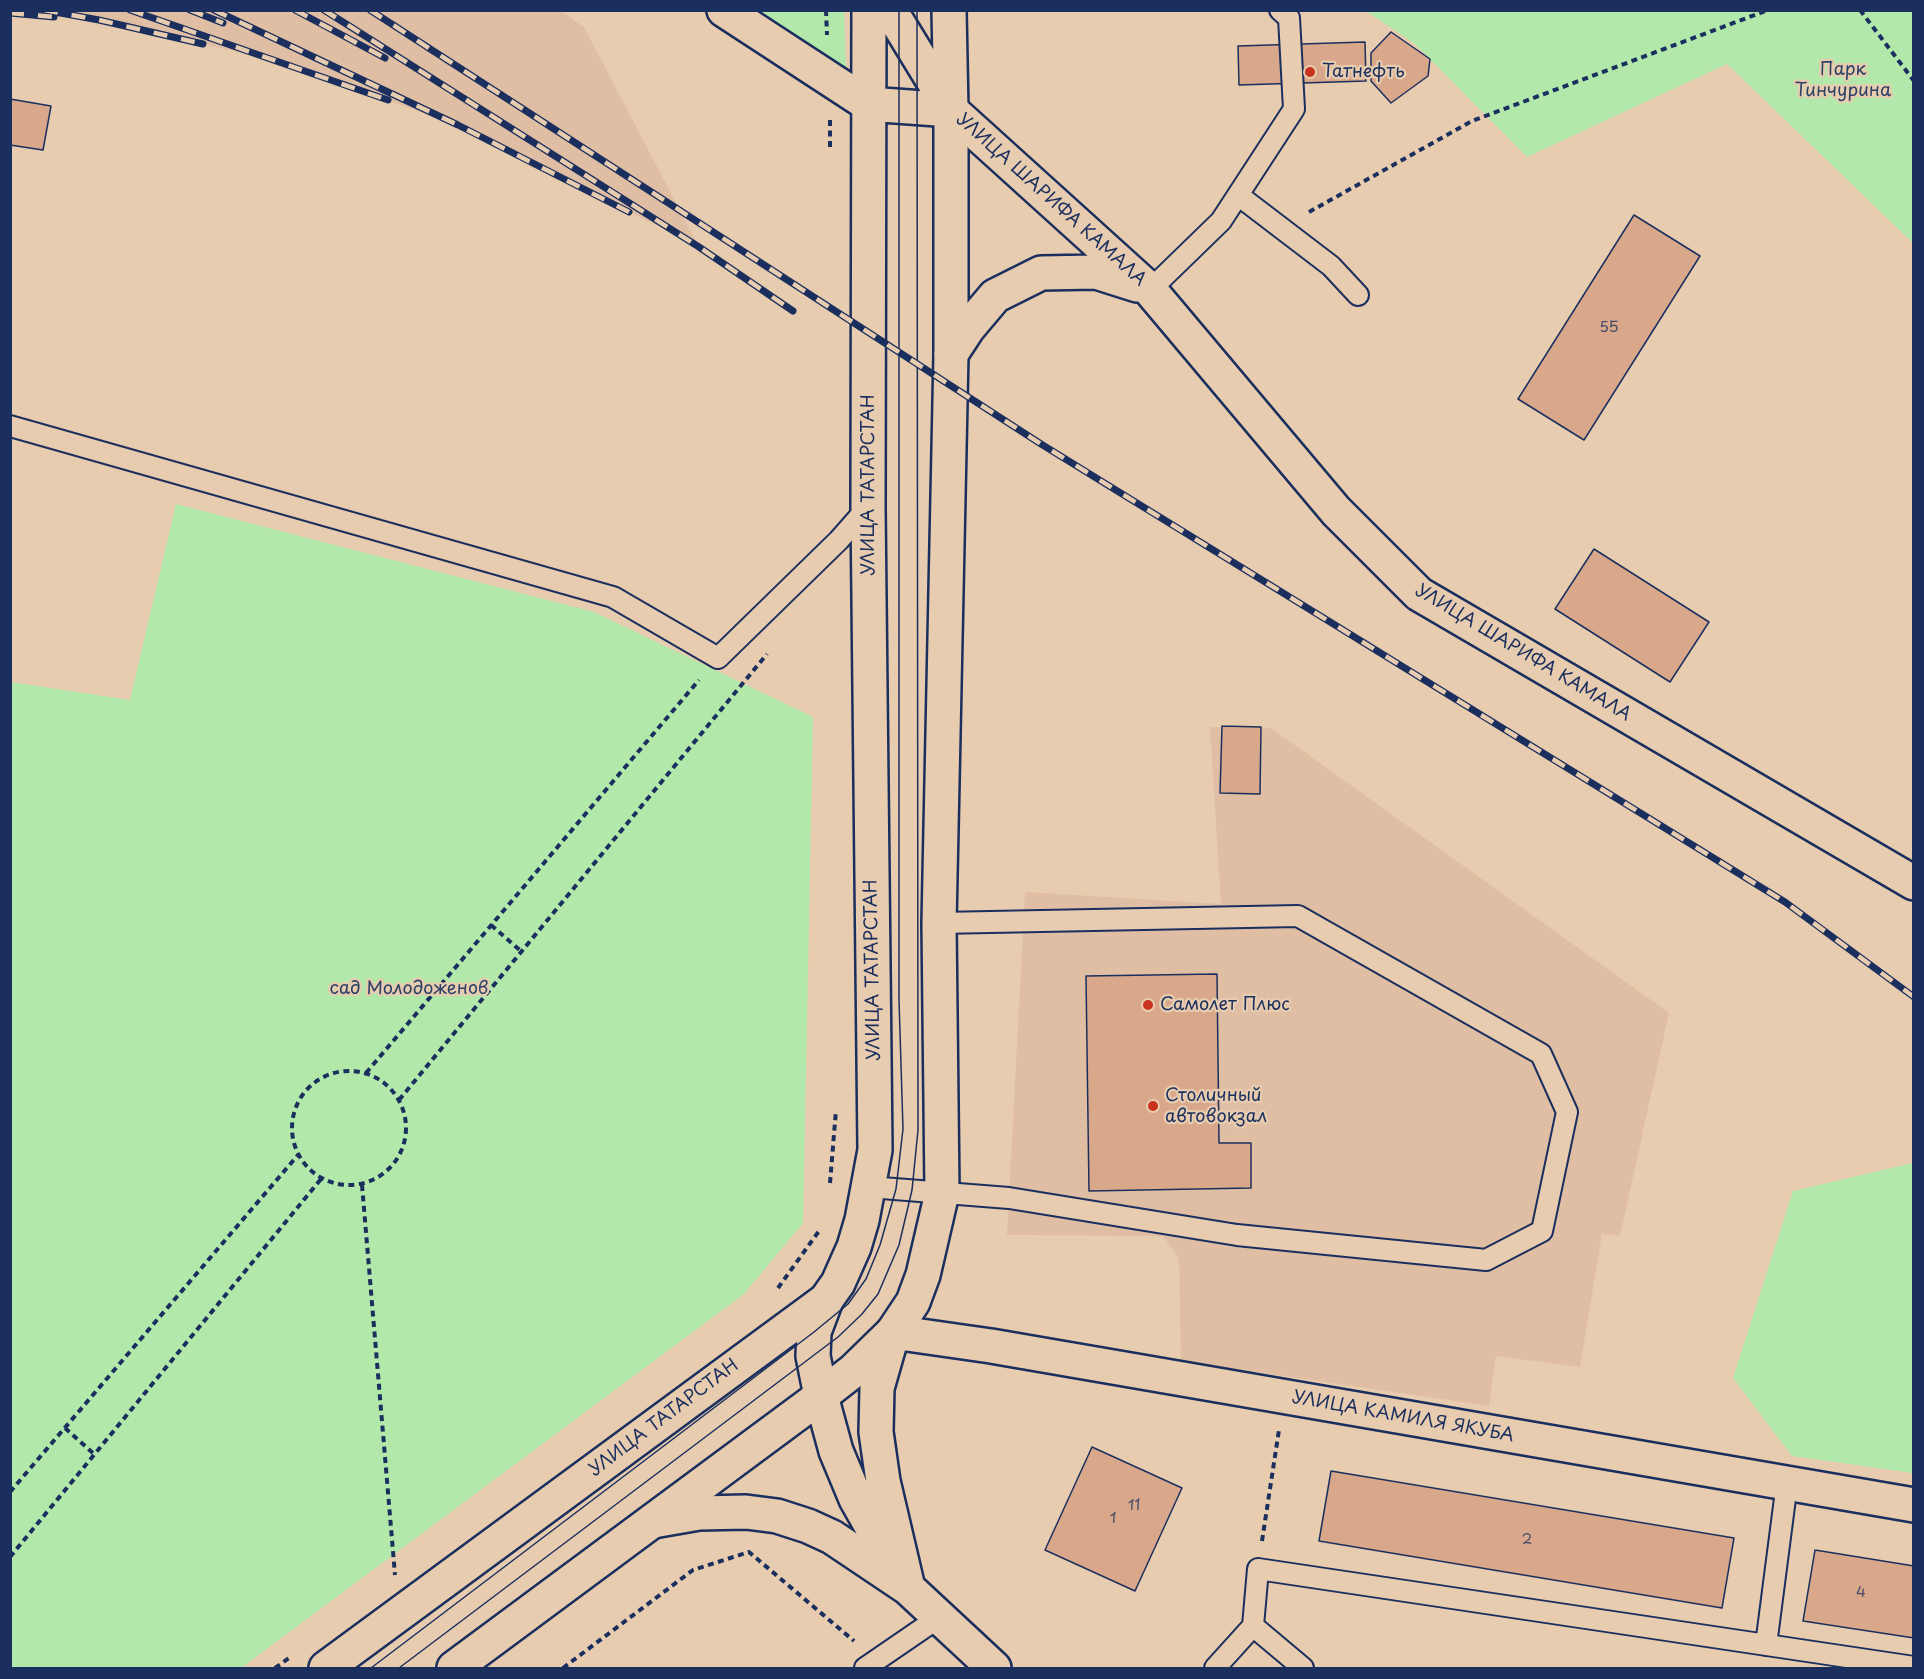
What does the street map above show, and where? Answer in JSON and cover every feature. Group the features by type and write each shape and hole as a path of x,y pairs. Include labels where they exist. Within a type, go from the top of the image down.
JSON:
{"main road":[{"path":"724,10 868,104 951,110"},
{"name":"УЛИЦА ТАТАРСТАН","path":"326,1668 826,1299 847,1267 862,1220 875,1150 868,507 868,10"},
{"path":"890,10 951,110"},
{"path":"454,1668 852,1371 893,1332 913,1302 923,1275 942,1193 939,923 951,354 949,10"},
{"name":"УЛИЦА ШАРИФА КАМАЛА","path":"951,110 1150,290 1336,511 1419,594 1914,884"},
{"name":"УЛИЦА ШАРИФА КАМАЛА","path":"951,354 968,328 995,296 1041,273 1096,272 1150,290"},
{"path":"826,1299 814,1332 813,1356 836,1451 856,1499 908,1588"},
{"path":"893,1332 877,1388 876,1432 883,1481 908,1588"},
{"name":"УЛИЦА КАМИЛЯ ЯКУБА","path":"893,1332 991,1346 1914,1505"},
{"path":"653,1521 699,1513 746,1512 777,1516 808,1526 832,1537 908,1588 994,1668"}],"lane":[{"path":"1150,290 1221,221 1294,109 1289,18 1280,10"},
{"path":"1238,195 1331,266 1358,295"},
{"path":"10,426 613,597 718,658 839,540 868,507"},
{"path":"869,1186 1009,1198 1237,1235 1486,1260 1542,1231 1567,1112 1541,1054 1298,916 939,923"},
{"path":"1766,1645 1787,1483"},
{"path":"1215,1668 1253,1626 1258,1569 1914,1667"},
{"path":"872,1664 938,1618"},
{"path":"1253,1626 1303,1668"}],"path":[{"path":"826,10 830,149"},
{"path":"1281,228 1472,121 1768,10"},
{"path":"1860,10 1914,81"},
{"path":"399,1100 770,650"},
{"path":"366,1073 718,658 747,678"},
{"path":"491,925 522,952"},
{"path":"349,1071 366,1073 385,1083 399,1100 406,1121 405,1143 395,1162 381,1177 362,1185 341,1186 321,1179 308,1169 298,1155 292,1140 291,1123 296,1106 305,1092 317,1081 332,1074 349,1071"},
{"path":"829,1187 836,1128 836,1104"},
{"path":"10,1492 298,1155"},
{"path":"10,1557 321,1179"},
{"path":"362,1185 395,1579 405,1571"},
{"path":"772,1293 780,1286 825,1222"},
{"path":"1258,1569 1284,1396"},
{"path":"65,1428 95,1455"},
{"path":"563,1668 693,1570 749,1552 872,1664"},
{"path":"275,1668 294,1655"}],"shaded area":[{"path":"44,11 561,11 584,27 699,247 458,125 268,59 99,20"},
{"path":"1210,727 1271,728 1669,1013 1620,1236 1602,1234 1580,1367 1496,1356 1489,1406 1181,1361 1179,1258 1163,1236 1007,1235 1025,892 1221,904"}],"green space":[{"path":"757,11 844,11 846,67 845,67"},
{"name":"Парк Тинчурина","path":"1366,11 1913,11 1913,243 1727,64 1527,157 1415,44"},
{"name":"сад Молодоженов","path":"176,504 594,612 813,717 803,1223 744,1294 241,1668 11,1668 11,682 130,700"},
{"path":"1913,1163 1913,1473 1792,1456 1733,1378 1793,1191"}],"building":[{"path":"1391,32 1430,59 1428,76 1391,103 1371,81 1371,53"},
{"path":"1365,42 1366,81 1239,85 1238,46"},
{"path":"10,99 51,106 43,150 10,145"},
{"path":"1634,215 1700,256 1584,440 1518,399"},
{"path":"1594,549 1709,622 1670,682 1555,609"},
{"path":"1222,726 1261,727 1260,794 1220,793"},
{"name":"Столичный автовокзал","path":"1217,974 1219,1143 1251,1143 1251,1188 1089,1191 1086,976"},
{"path":"1092,1447 1182,1488 1135,1591 1045,1550"},
{"path":"1331,1471 1734,1538 1722,1608 1319,1541"},
{"path":"1815,1550 1914,1566 1914,1638 1803,1621"}],"tram line":[{"path":"371,1668 848,1304 866,1279 880,1245 896,1189 903,1129 899,1000 899,10"},
{"path":"399,1668 838,1337 862,1314 878,1294 899,1245 912,1190 918,1130 917,10"}],"railway":[{"path":"44,10 203,44"},
{"path":"130,10 388,100"},
{"path":"190,10 223,23"},
{"path":"214,10 458,125 629,212"},
{"path":"295,10 385,58"},
{"path":"324,10 699,247 793,311"},
{"path":"370,10 1041,444 1785,902 1914,997"},
{"path":"10,13 54,17"}],"place":[{"name":"Татнефть","path":"1310,72"},
{"name":"Самолет Плюс","path":"1148,1005"},
{"name":"Столичный автовокзал","path":"1153,1106"}]}
